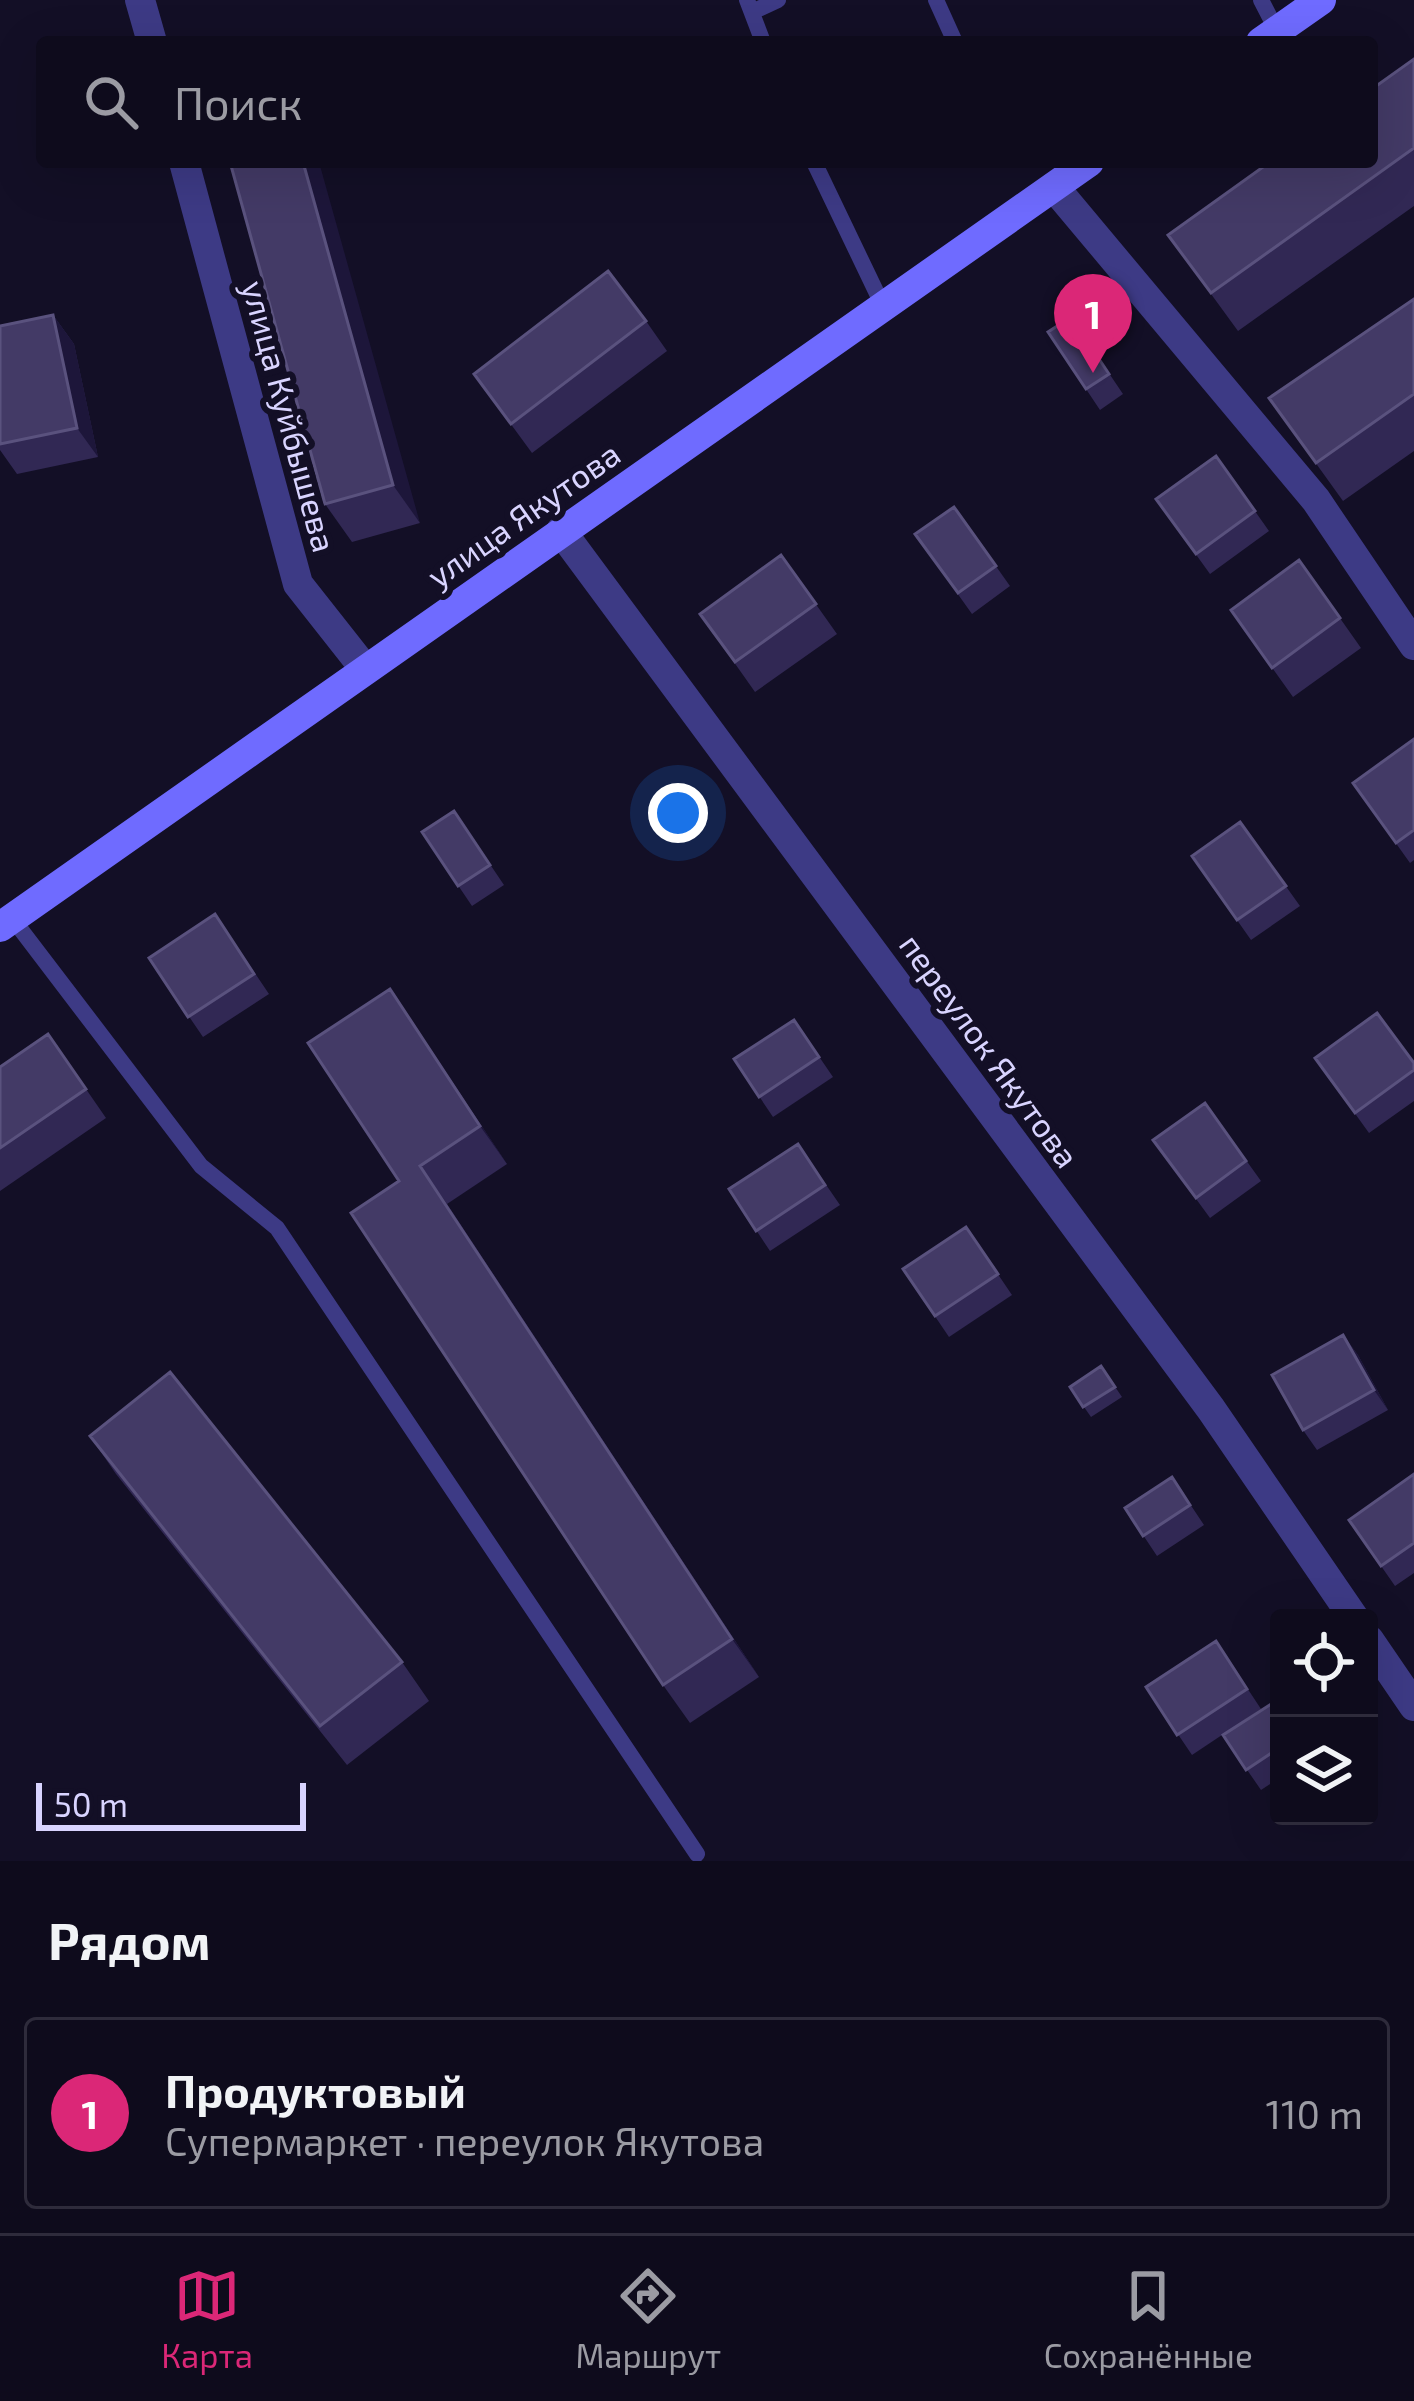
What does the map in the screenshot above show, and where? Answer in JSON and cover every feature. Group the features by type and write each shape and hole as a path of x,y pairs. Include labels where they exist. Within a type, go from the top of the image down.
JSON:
{"street":[{"path":"140,0 150,36"},
{"path":"1269,36 1321,0"},
{"name":"улица Куйбышева","path":"186,168 298,584 364,669"},
{"name":"улица Якутова","path":"6,922 1081,168"},
{"path":"1054,187 1267,423 1414,645"},
{"name":"переулок Якутова","path":"561,531 1210,1409 1348,1609"},
{"path":"1378,1653 1414,1706"}],"lane":[{"path":"762,36 750,6 778,0"},
{"path":"936,0 952,36"},
{"path":"1261,0 1269,36"},
{"path":"817,168 883,306"},
{"path":"6,922 201,1166 277,1228 698,1854"}],"building":[{"path":"1414,59 1414,148 1211,293 1168,235 1262,168 1378,168 1378,85"},
{"path":"232,168 305,168 393,485 325,504"},
{"path":"608,271 646,321 511,424 474,374"},
{"path":"1414,299 1414,394 1316,463 1269,398"},
{"path":"53,315 77,428 0,444 0,326"},
{"path":"1071,317 1109,374 1086,389 1048,332"},
{"path":"1216,456 1255,511 1196,554 1156,499"},
{"path":"954,507 996,566 958,593 915,534"},
{"path":"781,555 816,604 735,662 700,614"},
{"path":"1299,560 1340,618 1272,668 1231,610"},
{"path":"1414,739 1414,830 1396,843 1353,783"},
{"path":"454,811 490,865 458,886 422,832"},
{"path":"1240,822 1286,886 1237,920 1192,856"},
{"path":"215,914 254,974 188,1017 149,958"},
{"path":"390,989 480,1126 420,1166 732,1639 663,1685 351,1213 399,1181 308,1043"},
{"path":"1377,1013 1414,1063 1414,1070 1355,1113 1315,1058"},
{"path":"794,1020 819,1057 759,1097 734,1059"},
{"path":"48,1034 86,1089 0,1148 0,1067"},
{"path":"1205,1103 1246,1161 1196,1198 1153,1140"},
{"path":"798,1144 825,1185 756,1231 729,1189"},
{"path":"966,1227 998,1274 935,1316 903,1269"},
{"path":"1343,1335 1374,1390 1303,1430 1272,1375"},
{"path":"1101,1366 1115,1387 1083,1407 1070,1387"},
{"path":"170,1372 402,1662 320,1726 90,1436"},
{"path":"1414,1474 1414,1543 1381,1566 1349,1520"},
{"path":"1172,1477 1190,1505 1143,1536 1125,1508"},
{"path":"1216,1641 1247,1689 1177,1735 1146,1687"},
{"path":"1270,1705 1270,1754 1246,1770 1223,1735"}],"place":[{"name":"Продуктовый","path":"1093,373"}]}
